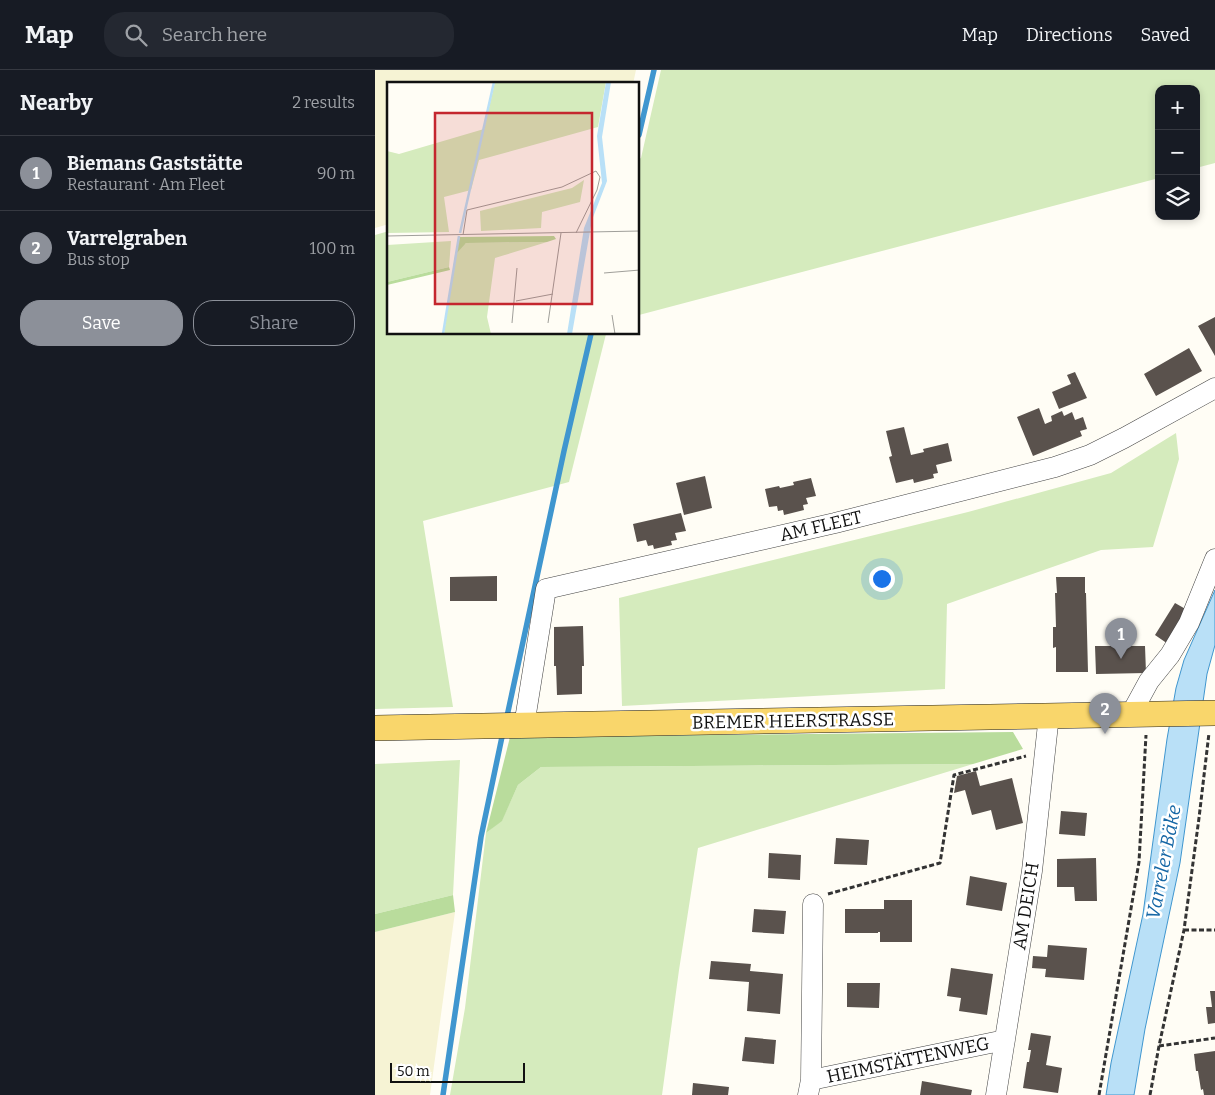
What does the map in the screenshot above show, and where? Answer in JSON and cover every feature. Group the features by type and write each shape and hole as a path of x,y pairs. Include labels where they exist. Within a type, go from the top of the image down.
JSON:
{"main road":[{"name":"BREMER HEERSTRASSE","path":"375,728 1210,713"}],"street":[{"name":"AM FLEET","path":"521,726 546,589 835,522 1055,468 1115,442 1215,388"},
{"path":"1149,714 1149,681 1170,655 1189,623 1215,559"},
{"name":"AM DEICH","path":"996,1095 1032,871 1049,716"},
{"name":"HEIMSTÄTTENWEG","path":"813,904 809,1088 1005,1040"}],"path":[{"path":"1150,1095 1184,930 1199,818 1210,713"},
{"path":"1099,1095 1139,862 1149,714"},
{"path":"813,904 828,894 940,863 954,775 1045,751"},
{"path":"1184,930 1215,930"},
{"path":"1159,1046 1215,1038"}],"shaded area":[{"path":"375,70 636,70 633,82 387,82 387,225 375,228"},
{"path":"455,912 430,1095 375,1095 375,932"}],"green space":[{"path":"661,70 1215,70 1215,163 1200,167 1200,85 1155,85 1155,179 640,315 640,158"},
{"path":"387,232 387,335 606,335 569,482 423,521 453,707 375,709 375,235"},
{"path":"1176,433 1179,459 1153,547 1101,550 947,604 945,689 622,706 619,598 968,512 1111,473"},
{"path":"1013,732 1023,749 973,764 541,767 518,785 502,821 486,833 510,737"},
{"path":"460,760 453,895 375,914 375,764"},
{"path":"973,764 698,848 662,1095 450,1095 465,1008 486,833 502,820 518,785 541,767"},
{"path":"453,895 455,912 375,932 375,914"}],"water":[{"name":"Varreler Bäke","path":"1215,590 1215,645 1207,674 1180,863 1145,1029 1134,1095 1106,1095 1111,1063 1143,914 1167,739 1176,688 1184,660"}],"building":[{"path":"1215,317 1215,356 1198,326"},
{"path":"1189,348 1202,371 1156,396 1144,374"},
{"path":"1075,372 1087,398 1059,409 1052,392 1071,384 1067,375"},
{"path":"1039,408 1045,424 1052,421 1051,416 1062,411 1064,416 1072,412 1075,420 1083,417 1087,429 1080,431 1082,436 1033,456 1017,417"},
{"path":"904,427 911,455 924,452 923,449 948,443 952,461 936,465 938,473 933,474 934,478 914,483 913,479 896,483 889,457 892,456 886,431"},
{"path":"705,476 712,508 684,515 676,483"},
{"path":"811,478 816,496 806,498 808,504 803,505 804,510 784,515 783,510 778,511 777,506 769,507 765,489 794,485 793,482"},
{"path":"681,513 686,531 675,533 677,540 671,541 672,545 654,549 653,545 648,546 646,540 637,542 633,524"},
{"path":"497,576 497,601 450,601 450,577"},
{"path":"1056,577 1085,577 1088,672 1056,672 1056,647 1053,648 1053,627 1056,627"},
{"path":"1175,603 1189,611 1168,644 1155,635"},
{"path":"583,626 584,666 582,666 582,694 557,695 556,666 554,666 554,627"},
{"path":"1131,636 1131,646 1145,646 1146,673 1096,674 1095,646 1112,646 1112,637"},
{"path":"976,771 980,786 1012,778 1023,823 996,830 991,810 972,815 965,790 954,793 957,776"},
{"path":"1061,811 1087,813 1085,836 1059,834"},
{"path":"836,838 869,840 867,865 834,864"},
{"path":"769,853 801,855 800,880 768,878"},
{"path":"1096,858 1097,901 1075,901 1074,887 1057,887 1057,859"},
{"path":"970,876 1007,883 1002,911 966,905"},
{"path":"884,900 912,900 912,942 880,942 880,932 845,933 845,909 884,909"},
{"path":"754,909 786,911 784,934 752,932"},
{"path":"1048,945 1087,948 1084,980 1045,977 1046,969 1032,968 1033,956 1047,957"},
{"path":"711,961 751,964 750,971 783,974 780,1014 747,1011 749,982 709,979"},
{"path":"951,968 993,974 987,1015 959,1011 961,998 947,996"},
{"path":"847,983 880,983 879,1008 847,1007"},
{"path":"1210,991 1215,991 1215,1023 1208,1024 1206,1007 1212,1007"},
{"path":"1031,1033 1051,1036 1046,1065 1062,1068 1058,1093 1023,1088 1031,1050 1028,1050"},
{"path":"745,1037 776,1040 774,1064 742,1061"},
{"path":"1215,1051 1215,1095 1204,1095 1203,1089 1201,1090 1198,1071 1196,1071 1194,1054"},
{"path":"922,1081 972,1090 971,1095 920,1095"},
{"path":"693,1083 729,1087 728,1095 692,1095"}],"waterway":[{"path":"640,131 654,70"},
{"path":"506,721 591,335"},
{"path":"443,1095 481,837 503,732"}],"place":[{"name":"Biemans Gaststätte","path":"1121,659"},
{"name":"Varrelgraben","path":"1105,734"}]}
